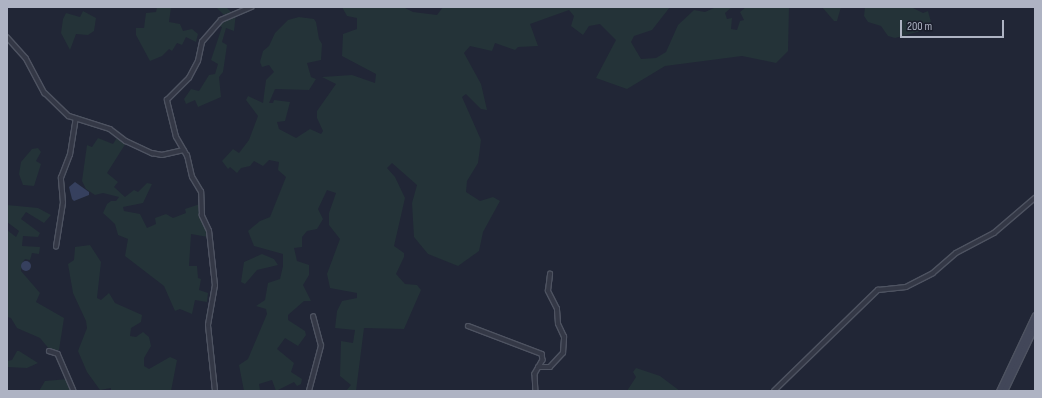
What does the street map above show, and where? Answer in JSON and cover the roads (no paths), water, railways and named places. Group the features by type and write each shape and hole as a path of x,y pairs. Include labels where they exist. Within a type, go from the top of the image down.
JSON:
{"main road":[{"path":"999,391 1035,316"},
{"path":"1004,391 1035,326"}],"street":[{"path":"215,391 208,325 215,286 209,231 202,216 201,192 192,179 183,150 175,135 167,100 189,78 203,41 221,20 237,9 251,7"},
{"path":"7,36 26,58 45,93 66,114 76,119 110,129 126,141 152,154 162,155 183,150"},
{"path":"56,247 63,204 61,178 70,155 76,119"},
{"path":"774,391 878,290 906,287 933,272 956,253 994,233 1035,198"},
{"path":"538,367 550,367 563,353 564,337 558,324 557,309 548,291 550,274"},
{"path":"309,391 320,346 312,317"},
{"path":"468,326 538,351 544,357 538,367 536,391"},
{"path":"49,351 58,354 74,391"}],"water":[{"path":"75,182 89,192 89,195 74,201 72,199 69,187"},
{"path":"24,261 28,261 30,262 30,270 24,271 21,268 21,264"}]}
